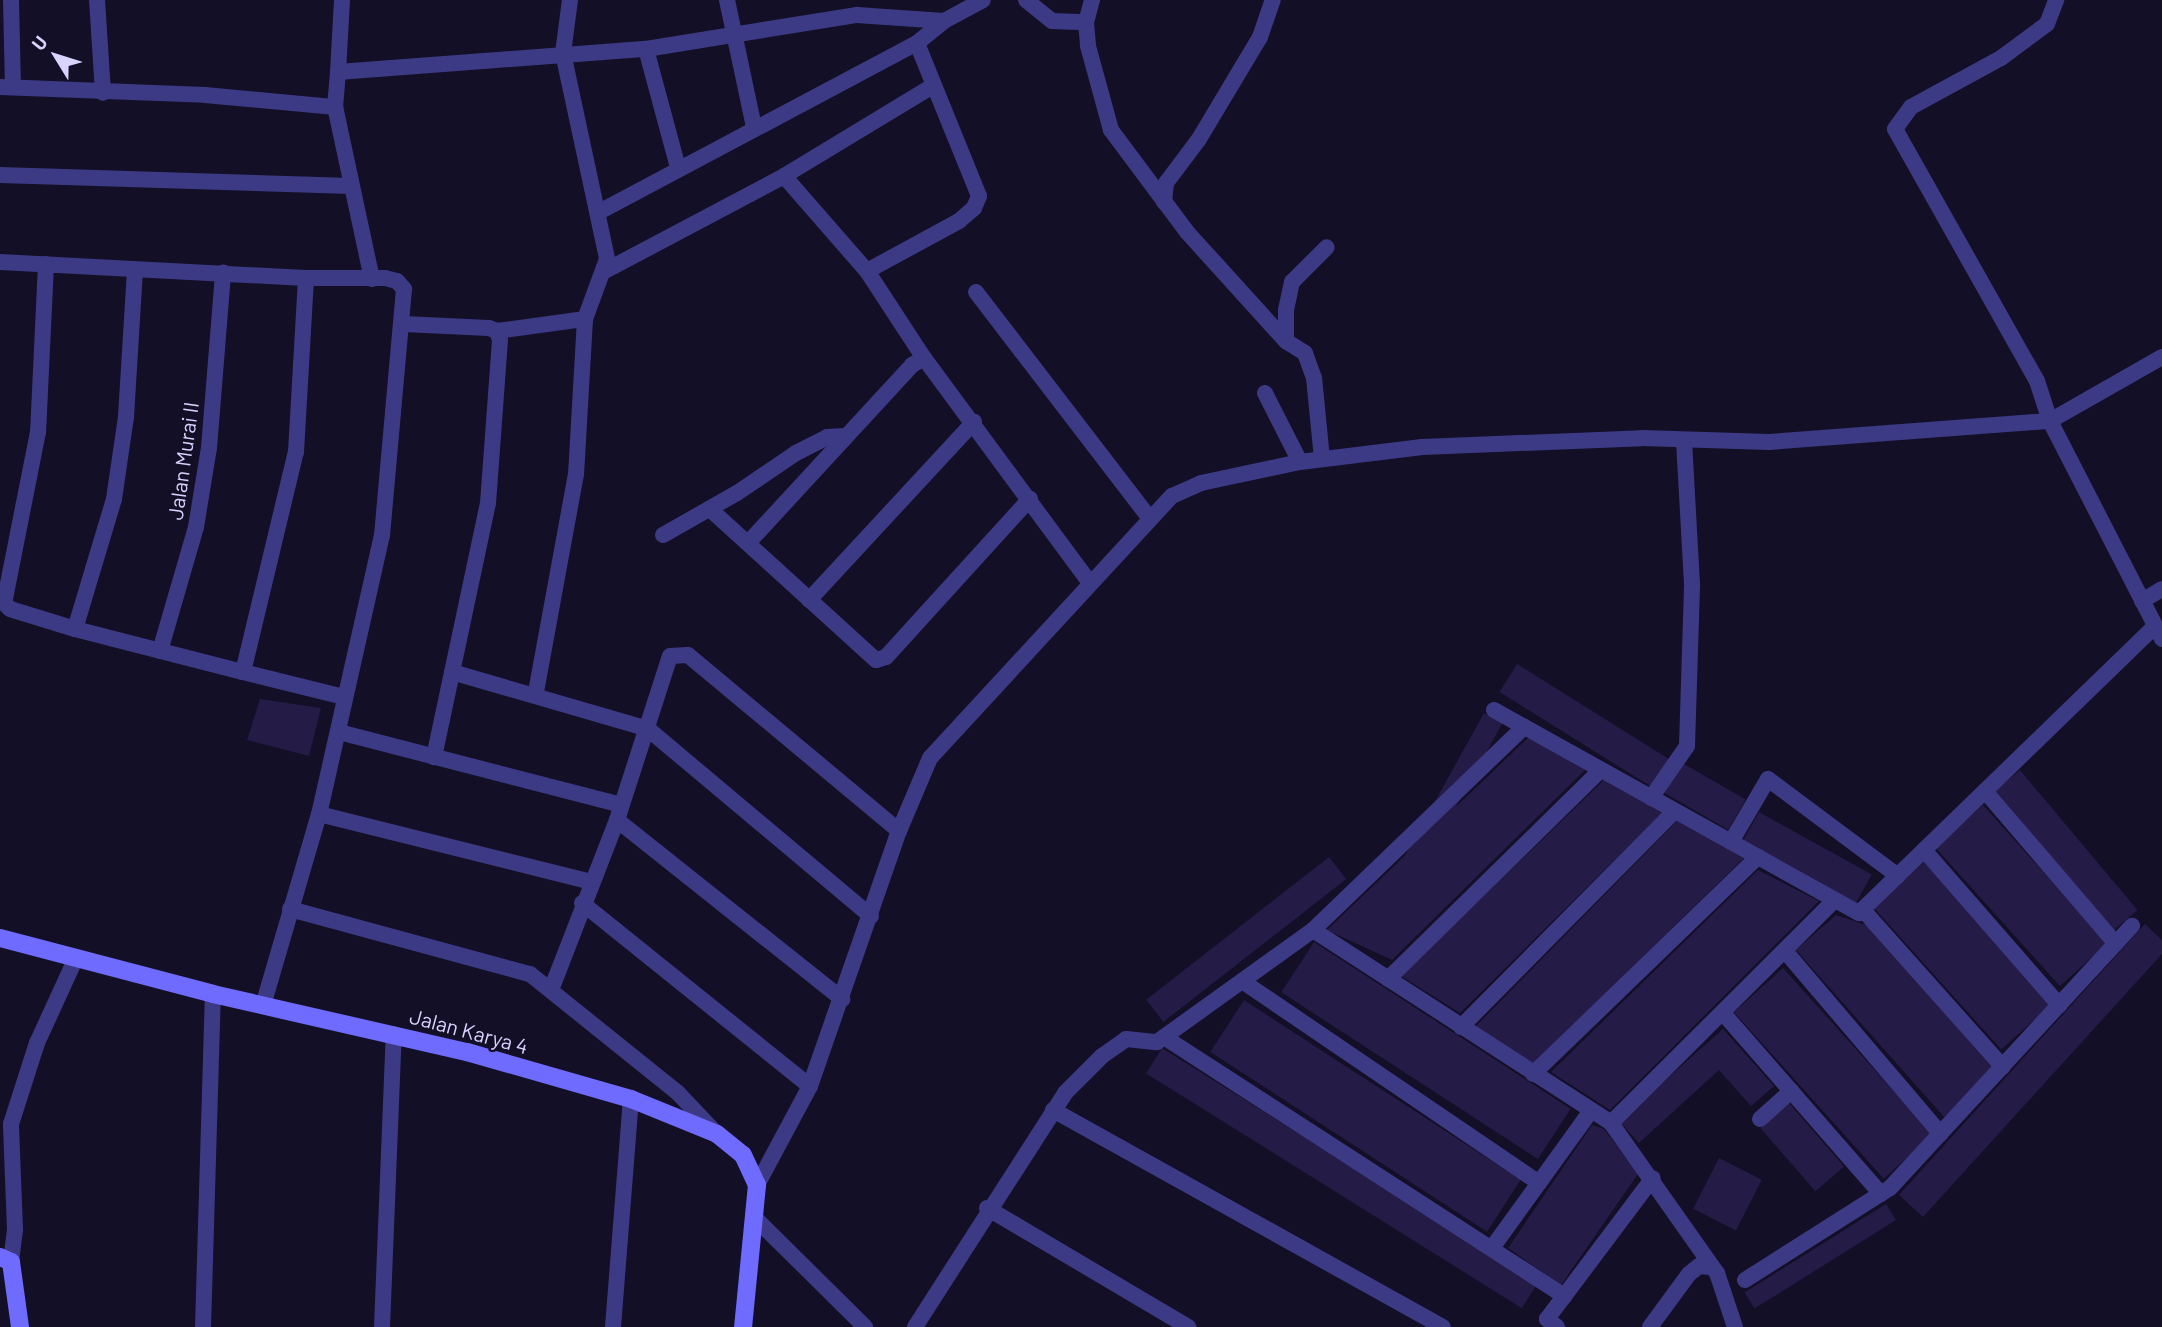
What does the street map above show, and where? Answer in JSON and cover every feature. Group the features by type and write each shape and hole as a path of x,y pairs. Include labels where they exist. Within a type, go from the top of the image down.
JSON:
{"main road":[{"name":"Jalan Karya 4","path":"0,938 213,994 394,1034 631,1099 717,1134 747,1160 757,1185 757,1220 743,1327"},
{"path":"6,1259 20,1327"}],"street":[{"path":"11,0 6,87 205,95 335,107"},
{"path":"97,0 103,93"},
{"path":"342,0 335,107 372,279"},
{"path":"536,693 576,474 586,319 603,272 606,253 563,53 570,0"},
{"path":"727,0 754,127"},
{"path":"599,212 678,167 916,43 944,21 983,0"},
{"path":"1026,0 1052,21 1086,22"},
{"path":"1092,0 1086,22 1105,118 1164,202 1286,341 1311,363 1322,459"},
{"path":"1164,202 1166,183 1199,139 1259,37 1273,0"},
{"path":"1494,710 1859,914 1985,791 2158,633 2050,421 2037,381 1895,129 1912,107 2001,58 2047,24 2056,0"},
{"path":"338,72 563,53 646,49 732,32 856,15 944,21"},
{"path":"867,271 959,221 979,197 916,43"},
{"path":"646,49 678,167"},
{"path":"603,272 784,176 934,85"},
{"path":"0,175 351,186"},
{"path":"784,176 867,271 924,358 974,422 1090,583"},
{"path":"1286,341 1286,310 1292,282 1328,247"},
{"path":"0,262 372,279 401,284 404,324 382,535 319,814 263,1006"},
{"path":"46,264 38,432 4,603 10,609 75,629 344,697"},
{"path":"75,629 114,499 126,417 135,269"},
{"name":"Jalan Murai II","path":"159,651 196,527 205,474 223,273"},
{"path":"243,672 296,452 306,278"},
{"path":"976,292 1150,519"},
{"path":"404,324 497,331 586,319"},
{"path":"435,757 488,503 500,340 497,331"},
{"path":"757,1185 810,1086 872,916 899,831 930,758 1172,496 1201,483 1300,462 1543,440 1769,442 2050,421 2162,357"},
{"path":"748,543 845,436 924,358"},
{"path":"1265,393 1300,462"},
{"path":"809,600 974,422"},
{"path":"663,535 711,510 796,453 827,437 845,436"},
{"path":"1651,797 1687,746 1692,584 1684,440"},
{"path":"711,510 865,654 876,660 886,657 1030,499"},
{"path":"2143,601 2162,589"},
{"path":"551,990 619,812 670,656 688,655 899,831"},
{"path":"452,672 536,693 648,729 872,916"},
{"path":"915,1327 988,1208 1053,1110 1102,1056 1126,1039 1157,1042 1313,930 1524,727"},
{"path":"339,732 435,757 619,812 842,999"},
{"path":"1388,979 1601,769"},
{"path":"1731,842 1768,779 1898,876"},
{"path":"1985,791 2116,944"},
{"path":"1461,1027 1675,811"},
{"path":"319,814 591,882"},
{"path":"1924,850 2059,1005"},
{"path":"1533,1074 1758,857"},
{"path":"1611,1123 1835,900"},
{"path":"582,903 810,1086"},
{"path":"290,909 530,974 678,1093 717,1134"},
{"path":"1863,910 2003,1067"},
{"path":"1745,1280 1881,1194 1941,1134 2132,926"},
{"path":"1313,930 1611,1123 1653,1178 1710,1267 1717,1272 1735,1327"},
{"path":"1785,951 1941,1134"},
{"path":"6,1259 15,1230 11,1124 37,1043 76,958"},
{"path":"1242,981 1539,1183"},
{"path":"203,1327 213,994"},
{"path":"1723,1013 1881,1194"},
{"path":"382,1327 394,1034"},
{"path":"1164,1037 1564,1296"},
{"path":"1760,1119 1791,1091"},
{"path":"613,1327 631,1099"},
{"path":"1053,1110 1443,1327"},
{"path":"1492,1248 1590,1111"},
{"path":"1557,1327 1547,1319 1653,1178"},
{"path":"988,1208 1188,1327"},
{"path":"757,1220 864,1327"},
{"path":"1650,1327 1689,1274 1699,1266 1710,1267"}],"building":[{"path":"1517,664 1670,759 1652,787 1500,692"},
{"path":"260,699 321,708 309,756 247,740"},
{"path":"1484,713 1502,723 1404,900 1386,890"},
{"path":"1529,737 1585,770 1392,960 1327,930"},
{"path":"1679,761 1746,799 1728,830 1662,791"},
{"path":"2020,770 2138,910 2113,931 1995,791"},
{"path":"1605,779 1662,813 1460,1013 1401,976"},
{"path":"1983,805 2107,943 2060,986 1935,848"},
{"path":"1759,812 1872,875 1856,903 1743,840"},
{"path":"1678,820 1744,858 1532,1065 1475,1027"},
{"path":"1329,857 1346,879 1163,1022 1146,1000"},
{"path":"1924,862 2052,1004 2001,1049 1873,908"},
{"path":"1758,870 1819,901 1610,1110 1551,1072"},
{"path":"1836,915 1869,926 1997,1070 1944,1117 1796,950"},
{"path":"2145,924 2162,940 2162,954 1923,1217 1899,1195"},
{"path":"1314,942 1571,1109 1538,1159 1281,992"},
{"path":"1783,968 1933,1134 1884,1179 1734,1012"},
{"path":"1244,1000 1521,1180 1487,1232 1210,1052"},
{"path":"1723,1029 1774,1086 1751,1106 1719,1070 1639,1143 1619,1121"},
{"path":"1162,1048 1538,1283 1522,1308 1146,1073"},
{"path":"1789,1103 1844,1166 1815,1191 1760,1128"},
{"path":"1592,1125 1604,1129 1638,1174 1561,1285 1508,1248"},
{"path":"1719,1158 1762,1180 1736,1231 1693,1209"},
{"path":"1886,1204 1896,1220 1754,1309 1744,1292"}]}
